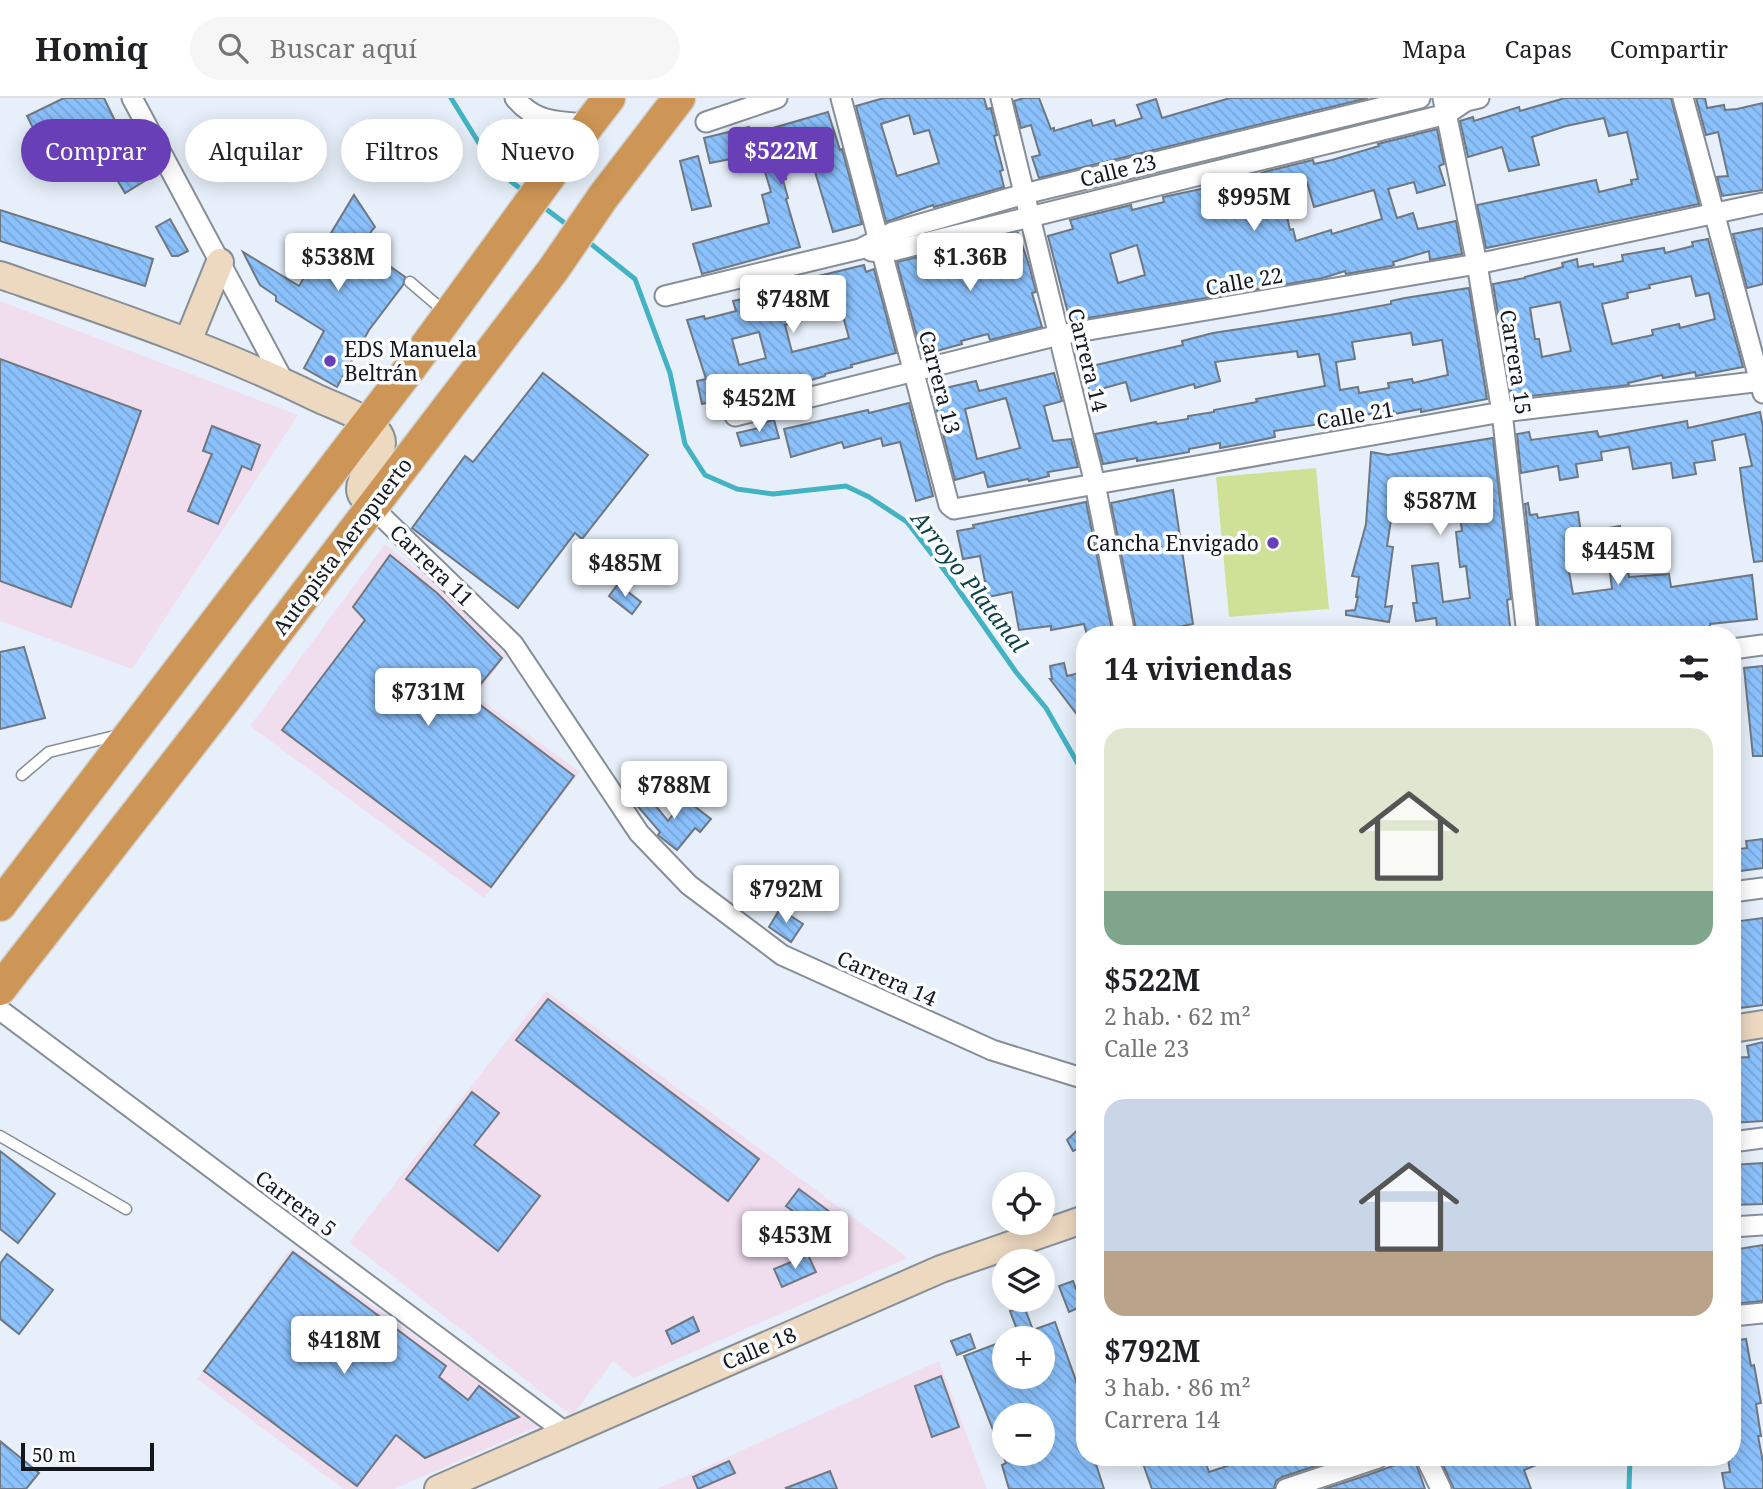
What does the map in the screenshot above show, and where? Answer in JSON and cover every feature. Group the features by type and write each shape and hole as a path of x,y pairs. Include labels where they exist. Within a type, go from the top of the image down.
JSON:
{"highway":[{"path":"593,119 609,98"},
{"name":"Autopista Aeropuerto","path":"0,989 553,270 603,197 678,98"},
{"path":"0,905 367,423 545,182"}],"main road":[{"path":"188,341 220,262"},
{"path":"0,275 188,341 284,382 367,423 379,433 382,441 378,455 361,486 361,494 372,506"},
{"path":"1741,1028 1763,1024"},
{"name":"Calle 18","path":"438,1489 941,1269 1076,1222"}],"street":[{"path":"132,98 284,382"},
{"path":"515,98 522,107 544,119"},
{"path":"706,122 777,98"},
{"name":"Carrera 13","path":"841,98 949,505 958,510"},
{"name":"Carrera 14","path":"1001,98 1095,484 1123,626"},
{"name":"Calle 23","path":"880,245 1024,194 1420,98"},
{"path":"1683,98 1762,385"},
{"name":"Calle 23","path":"665,296 860,249 1030,216 1457,102"},
{"name":"Carrera 15","path":"1457,102 1477,264 1502,412 1526,626"},
{"name":"Calle 22","path":"735,416 1059,335 1477,264 1763,203"},
{"name":"Calle 21","path":"958,510 1502,412 1762,385"},
{"name":"Carrera 11","path":"372,506 513,644 639,833 689,885"},
{"path":"1741,648 1763,645"},
{"name":"Carrera 14","path":"689,885 782,956 992,1050 1076,1076"},
{"path":"1741,891 1763,888"},
{"name":"Carrera 5","path":"0,1010 565,1432"},
{"path":"1741,1141 1763,1138"},
{"path":"1741,1226 1763,1224"},
{"path":"1741,1315 1763,1313"},
{"path":"1286,1489 1354,1466"},
{"path":"1431,1466 1441,1489"}],"lane":[{"path":"410,282 449,314"},
{"path":"22,775 49,752 132,732"},
{"path":"0,1136 125,1209"}],"shaded area":[{"path":"0,301 298,415 132,669 0,621"},
{"path":"385,544 440,588 506,655 476,696 580,772 484,898 250,726"},
{"path":"546,991 908,1258 634,1378 613,1361 572,1416 349,1242"},
{"path":"291,1248 541,1425 394,1489 343,1489 197,1379"},
{"path":"939,1361 987,1489 657,1489"}],"green space":[{"name":"Cancha Envigado","path":"1316,468 1329,609 1229,617 1216,477"}],"building":[{"path":"64,98 104,98 114,119 28,119 27,116"},
{"path":"884,98 984,98 987,109 991,108 1004,187 934,207 933,205 886,222 856,106","holes":["909,115 914,134 929,130 939,163 897,176 881,124"]},
{"path":"1039,98 1054,131 1091,120 1093,126 1114,120 1116,126 1142,118 1137,105 1156,99 1162,118 1230,98 1368,98 1039,178 1032,157 1040,155 1031,125 1021,128 1014,101"},
{"path":"1565,98 1671,98 1699,204 1486,248 1477,205 1596,180 1599,192 1632,184 1631,180 1638,179 1627,132 1609,136 1604,118 1532,137 1539,165 1509,171 1502,147 1468,157 1460,121 1473,117 1474,121 1519,107 1520,111"},
{"path":"1696,98 1705,98 1707,108 1724,105 1725,110 1763,103 1763,190 1722,196 1717,177 1728,176 1718,132 1706,135"},
{"path":"828,112 840,150 842,149 862,224 833,232 813,165 785,173 786,179 783,180 788,198 786,199 800,247 702,274 693,244 769,223 762,195 771,192 763,165 740,172 736,158 710,163 704,138 749,127 752,134"},
{"path":"1437,129 1444,164 1439,166 1445,185 1417,193 1414,182 1388,189 1397,218 1413,213 1418,229 1456,221 1462,254 1430,260 1429,251 1393,262 1394,265 1391,266 1346,274 1345,271 1323,278 1070,321 1048,236 1073,229 1070,220 1131,205 1132,210 1164,202 1163,197 1253,178 1252,176 1268,171 1313,160 1314,164 1332,160 1379,146 1378,144","holes":["1307,182 1314,207 1374,190 1382,219 1332,234 1331,230 1296,241 1293,229 1290,230 1281,190","1137,245 1145,275 1118,283 1110,254"]},
{"path":"698,156 711,206 692,210 680,161"},
{"path":"118,182 143,182 125,193"},
{"path":"354,195 375,227 360,245 405,277 403,285 369,330 337,387 304,368 324,331 276,301 276,296 260,285 243,252 299,286"},
{"path":"0,210 153,259 145,286 0,241"},
{"path":"170,219 188,251 178,256 172,256 156,227"},
{"path":"1763,228 1763,284 1747,288 1733,234"},
{"path":"1018,233 1036,292 1032,293 1042,327 990,340 988,334 922,355 897,262"},
{"path":"1708,239 1743,367 1696,376 1695,372 1663,378 1662,375 1628,383 1629,385 1512,398 1493,284 1563,267 1562,263 1577,259 1578,267 1593,264 1594,267 1623,261 1622,255 1664,248 1665,253 1693,246 1692,242","holes":["1691,276 1696,296 1709,293 1715,319 1680,328 1679,324 1652,330 1653,335 1612,344 1602,304 1628,298 1627,293 1650,288 1649,285","1560,302 1571,351 1542,357 1539,339 1535,339 1530,308"]},
{"path":"864,265 866,272 874,269 896,353 851,365 852,367 775,392 774,389 753,394 752,392 702,404 697,381 706,379 687,320 704,316 705,319 736,311 733,301 803,285 802,280","holes":["841,309 849,338 792,352 785,325","759,332 766,358 739,365 732,339"]},
{"path":"1469,288 1487,399 1421,412 1421,409 1394,414 1393,411 1363,415 1363,419 1341,423 1342,428 1328,430 1326,423 1274,431 1275,437 1242,444 1220,448 1220,443 1162,457 1103,464 1095,434 1156,422 1188,419 1188,416 1257,402 1256,399 1325,386 1319,354 1298,357 1297,351 1215,362 1220,381 1195,388 1194,384 1131,401 1126,382 1090,392 1083,368 1183,345 1182,341 1213,333 1391,304 1391,301","holes":["1411,333 1413,345 1442,340 1448,375 1413,383 1412,379 1388,383 1389,388 1359,393 1358,387 1340,390 1336,362 1355,359 1352,342"]},
{"path":"0,359 141,411 71,607 0,581"},
{"path":"543,373 648,455 582,539 575,533 518,608 412,528 465,456 473,462"},
{"path":"1054,373 1062,401 1044,406 1053,441 1071,439 1078,467 1048,472 1049,476 1029,481 1028,479 988,487 984,472 955,480 932,391 976,381 979,391","holes":["1006,398 1020,448 977,459 965,409"]},
{"path":"909,403 933,496 916,501 900,442 883,446 881,438 844,448 842,442 791,457 784,429"},
{"path":"1760,412 1763,427 1763,561 1754,562 1744,500 1740,468 1752,466 1745,434 1712,441 1715,460 1694,463 1696,474 1673,478 1671,463 1633,469 1629,447 1601,452 1602,460 1576,464 1578,477 1560,480 1558,466 1521,473 1517,434 1529,432 1531,440 1597,431 1599,437 1687,421 1688,428"},
{"path":"774,420 779,438 741,446 737,433 759,428 758,424"},
{"path":"212,426 260,445 251,470 242,466 218,524 188,511 212,454 203,451"},
{"path":"1493,438 1511,599 1507,600 1510,626 1437,626 1436,618 1416,621 1413,603 1417,603 1412,566 1438,563 1443,602 1470,598 1466,566 1460,567 1456,532 1462,531 1458,500 1451,500 1450,495 1403,500 1402,494 1400,507 1393,507 1387,546 1393,547 1385,607 1392,606 1389,622 1346,615 1346,611 1355,610 1358,597 1359,577 1352,576 1366,524 1371,452 1388,455"},
{"path":"1173,490 1193,624 1135,626 1111,503"},
{"path":"1086,502 1111,626 1084,624 1051,630 1051,626 1019,630 1012,592 988,597 980,556 963,559 957,531 974,528 973,525"},
{"path":"1528,503 1530,515 1537,514 1538,518 1578,512 1581,533 1620,526 1629,577 1669,574 1671,587 1752,575 1757,619 1710,626 1538,626 1525,504","holes":["1608,555 1612,589 1573,594 1568,566 1578,565 1577,560"]},
{"path":"390,555 437,593 502,658 470,697 574,776 491,887 282,730 365,620 353,607"},
{"path":"618,584 641,602 632,614 609,596"},
{"path":"24,647 45,718 0,729 0,652"},
{"path":"1064,663 1067,676 1076,674 1076,713 1050,679 1050,666"},
{"path":"1763,666 1763,756 1753,756 1744,668"},
{"path":"646,794 668,821 685,799 711,819 700,832 695,828 677,850 658,835 660,832 635,803"},
{"path":"1763,839 1763,868 1741,871 1741,849 1747,848 1746,841"},
{"path":"780,909 803,924 791,942 769,927"},
{"path":"1763,918 1763,1005 1741,1008 1741,921"},
{"path":"548,999 759,1159 728,1201 516,1040"},
{"path":"1763,1042 1763,1121 1741,1122 1741,1057 1749,1057 1747,1046"},
{"path":"472,1092 499,1113 474,1145 540,1196 498,1251 406,1179"},
{"path":"1076,1132 1076,1150 1073,1151 1067,1140"},
{"path":"0,1151 55,1194 18,1243 0,1229"},
{"path":"1763,1163 1763,1204 1741,1205 1741,1164"},
{"path":"799,1189 842,1221 828,1238 786,1206"},
{"path":"1763,1245 1763,1301 1741,1303 1741,1249"},
{"path":"293,1252 446,1366 439,1377 468,1400 479,1386 519,1417 425,1458 396,1435 357,1486 204,1371"},
{"path":"7,1254 53,1290 19,1334 0,1319 0,1264"},
{"path":"808,1255 816,1272 782,1287 774,1269"},
{"path":"1073,1281 1076,1288 1076,1309 1069,1312 1059,1286"},
{"path":"1010,1312 1026,1312 1032,1326 1016,1326"},
{"path":"693,1317 699,1331 672,1344 666,1331"},
{"path":"1055,1322 1076,1381 1076,1466 1097,1466 1104,1489 1009,1489 1002,1466 1055,1466 1055,1403 992,1403 992,1427 964,1356 992,1346 992,1389 1055,1389 1055,1326 1044,1326"},
{"path":"970,1334 975,1348 957,1355 951,1341"},
{"path":"1746,1339 1761,1403 1756,1404 1761,1436 1758,1436 1763,1462 1763,1489 1725,1489 1722,1473 1730,1472 1729,1466 1741,1466 1741,1340"},
{"path":"941,1376 959,1427 932,1437 915,1386"},
{"path":"0,1441 39,1473 26,1489 0,1489"},
{"path":"729,1461 735,1473 698,1489 693,1477"},
{"path":"1144,1466 1207,1466 1209,1472 1227,1466 1316,1466 1282,1477 1276,1481 1274,1489 1152,1489"},
{"path":"1392,1466 1417,1466 1425,1489 1324,1489"},
{"path":"1443,1466 1534,1466 1524,1470 1531,1489 1454,1489"},
{"path":"830,1471 837,1489 786,1488"}],"waterway":[{"path":"451,98 495,169 526,193"},
{"name":"Arroyo Platanal","path":"542,206 570,227"},
{"name":"Arroyo Platanal","path":"586,240 635,279 670,373 685,444 705,475 737,489 773,494 846,486 869,497 907,522 1016,672 1046,708 1076,760"},
{"name":"Arroyo Platanal","path":"1629,1489 1630,1466"}],"place":[{"name":"EDS Manuela Beltrán","path":"330,361"},
{"name":"Cancha Envigado","path":"1273,543"}]}
